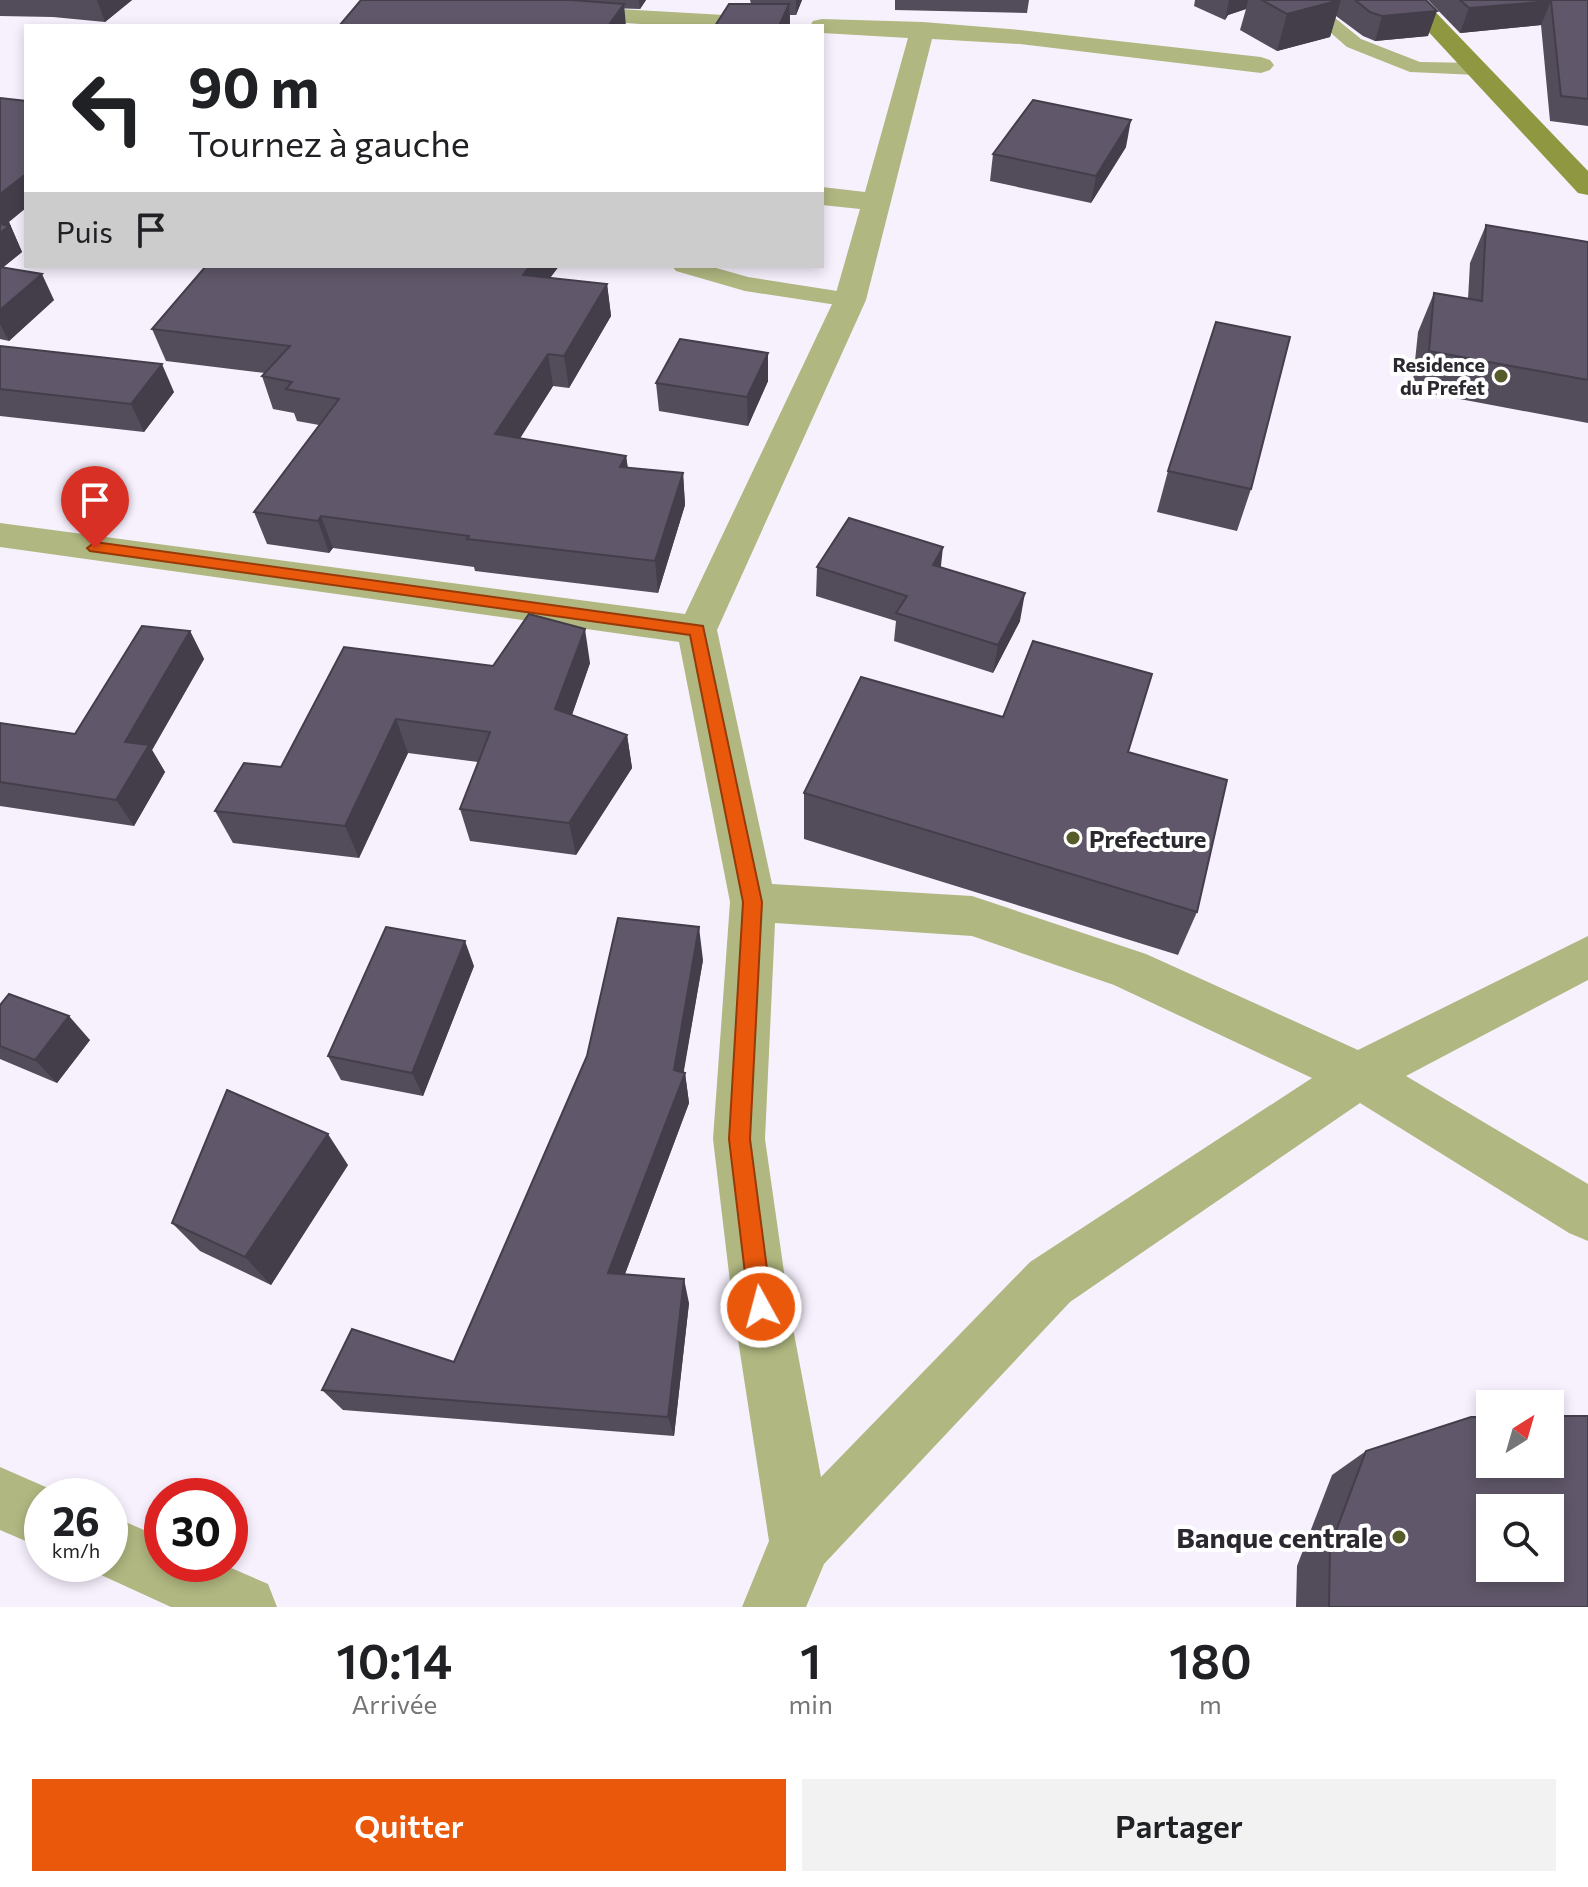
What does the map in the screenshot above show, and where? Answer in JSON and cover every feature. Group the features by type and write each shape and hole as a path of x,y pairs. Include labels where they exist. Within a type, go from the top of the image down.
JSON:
{"street":[{"path":"682,22 704,0"},
{"path":"1411,0 1588,187"},
{"path":"545,11 751,24"},
{"path":"824,26 923,29 1020,37 1261,65"},
{"path":"801,1542 761,1307 739,1139 753,902 697,630 850,300 923,29"},
{"path":"824,196 875,202"},
{"path":"0,535 697,630"},
{"path":"753,902 972,916 1129,969 1359,1075 1588,1214"},
{"path":"774,1607 801,1542 1050,1282 1359,1075 1588,957"},
{"path":"0,1498 24,1509"},
{"path":"128,1555 245,1607"}],"lane":[{"path":"1302,0 1354,43 1417,68 1477,69"},
{"path":"691,268 745,284 850,300"}],"building":[{"path":"361,0 571,0 624,4 609,24 341,24"},
{"path":"1262,0 1340,0 1287,14"},
{"path":"1355,0 1426,0 1437,11 1382,16 1370,12"},
{"path":"1460,0 1588,0 1588,99 1561,96 1551,1 1469,8"},
{"path":"729,4 789,4 780,24 716,24"},
{"path":"0,98 24,101 24,176 0,194"},
{"path":"1033,100 1131,120 1096,176 993,154"},
{"path":"0,224 9,226 0,233"},
{"path":"1486,225 1588,242 1588,380 1429,351 1434,293 1482,301"},
{"path":"0,267 42,274 0,310"},
{"path":"204,268 528,268 523,275 607,284 564,356 548,354 495,434 626,456 620,467 683,473 655,561 467,539 469,536 321,516 318,521 254,512 339,399 286,389 292,382 262,376 290,346 152,329"},
{"path":"1216,322 1290,337 1251,489 1168,471"},
{"path":"680,339 768,353 747,397 656,383"},
{"path":"0,346 162,364 131,404 0,389"},
{"path":"849,518 943,547 933,565 1025,593 998,645 896,613 907,596 817,567"},
{"path":"529,614 585,629 555,709 627,735 569,823 460,809 490,732 396,719 345,826 215,811 244,763 281,767 344,647 493,666"},
{"path":"142,626 190,631 125,742 149,745 116,800 0,782 0,723 75,734"},
{"path":"1033,641 1152,674 1128,752 1227,780 1197,912 804,793 861,677 1003,717"},
{"path":"618,918 699,927 674,1070 685,1073 608,1273 684,1279 668,1417 322,1390 352,1329 454,1362 587,1056"},
{"path":"386,927 465,941 412,1073 328,1056"},
{"path":"9,994 69,1016 35,1060 0,1046 0,1005"},
{"path":"227,1090 328,1134 245,1257 172,1223"},
{"name":"Banque centrale","path":"1564,1416 1588,1416 1588,1607 1329,1607 1330,1547 1366,1451 1476,1417 1476,1478 1564,1478"}],"place":[{"name":"Residence du Prefet","path":"1501,376"},
{"name":"Prefecture","path":"1073,838"},
{"name":"Banque centrale","path":"1399,1537"}],"route":[{"path":"95,548 697,630 753,902 739,1139 761,1307"}]}
